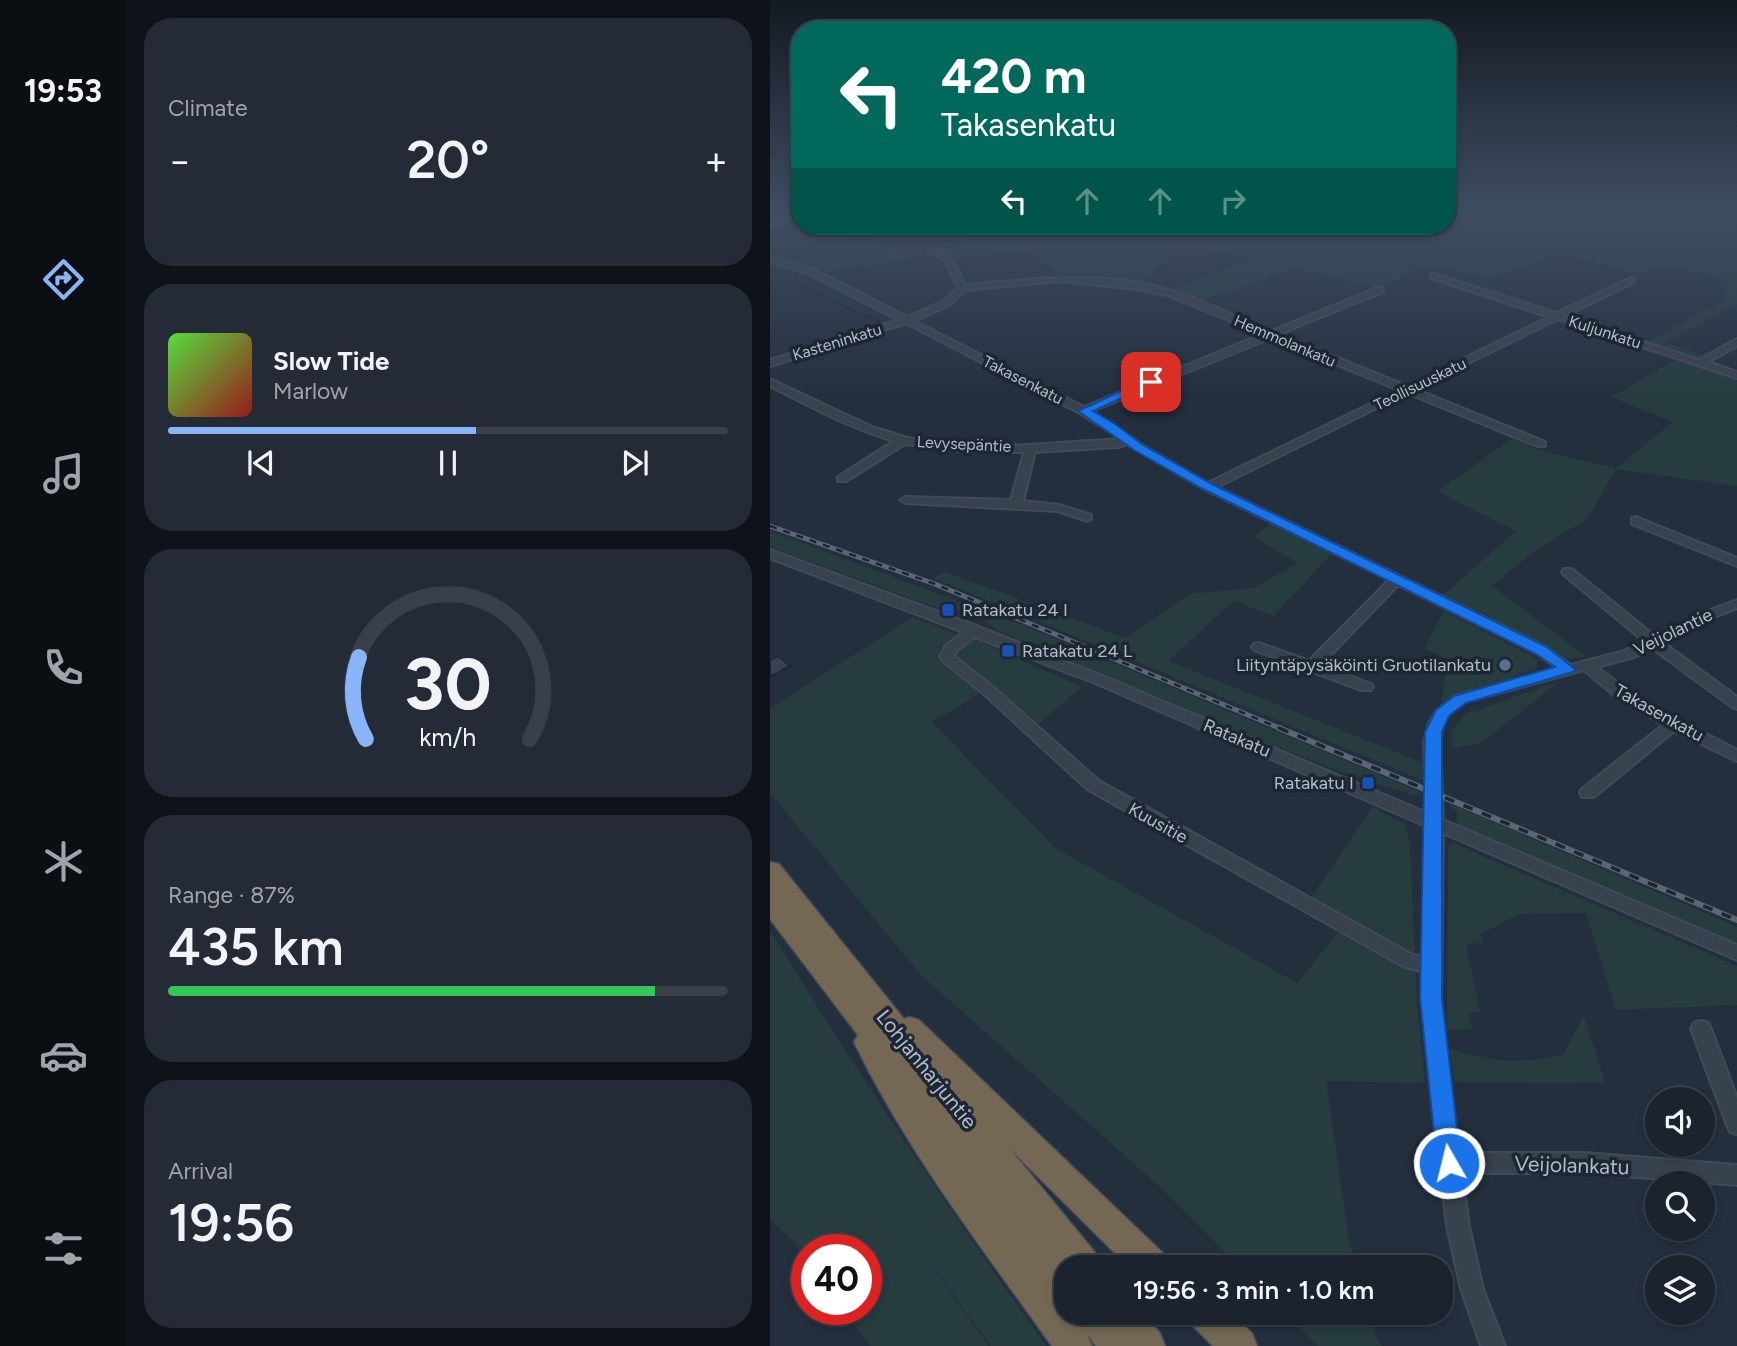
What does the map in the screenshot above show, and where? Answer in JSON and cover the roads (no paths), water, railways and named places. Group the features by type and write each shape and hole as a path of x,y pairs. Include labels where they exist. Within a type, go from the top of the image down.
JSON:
{"highway":[{"name":"Lohjanharjuntie","path":"770,871 849,986 1054,1263"},
{"name":"Lohjanharjuntie","path":"770,900 849,986 1075,1255"},
{"path":"849,986 1003,1118 1141,1255"},
{"path":"849,986 899,1099 962,1194 1074,1346"},
{"path":"1102,1325 1118,1346"},
{"path":"1131,1325 1147,1346"},
{"path":"1217,1325 1239,1346"}],"street":[{"name":"Takasenkatu","path":"813,273 1084,411 1111,426 1127,440 1208,487 1541,650 1567,669"},
{"path":"905,321 947,303 962,288 955,273"},
{"name":"Kuljunkatu","path":"1434,276 1737,375"},
{"name":"Hemmolankatu","path":"962,288 1060,279 1147,287 1169,293 1541,444"},
{"name":"Teollisuuskatu","path":"1208,487 1631,280"},
{"path":"1084,411 1380,290"},
{"name":"Kasteninkatu","path":"770,363 905,321"},
{"path":"1700,363 1737,342"},
{"name":"Levysepäntie","path":"770,382 837,418 903,440 943,446 1031,447 1119,444 1127,440"},
{"path":"842,479 903,440"},
{"path":"1016,504 1031,447"},
{"path":"906,500 1059,508 1087,517"},
{"path":"1636,521 1737,562"},
{"name":"Ratakatu","path":"770,554 974,630 1106,683 1737,953"},
{"path":"1568,572 1656,644 1737,704"},
{"path":"1312,666 1396,580"},
{"name":"Veijolantie","path":"1493,1346 1472,1289 1464,1257 1433,1031 1430,966 1435,792 1432,743 1436,723 1442,713 1460,699 1656,644 1721,609 1737,604"},
{"name":"Kuusitie","path":"974,630 950,649 947,657 989,691 1093,785 1409,961 1430,966"},
{"path":"1259,647 1366,687"},
{"name":"Takasenkatu","path":"1586,664 1605,683 1737,756"},
{"path":"1588,793 1674,723"},
{"path":"1701,1029 1737,1125"},
{"name":"Veijolankatu","path":"1449,1163 1585,1163 1737,1175"}],"waterway":[{"path":"770,283 790,282 880,322"}],"railway":[{"path":"770,526 935,584 1284,730"},
{"path":"1279,728 1737,920"}],"place":[{"name":"Ratakatu 24 I","path":"948,610"},
{"name":"Ratakatu 24 L","path":"1008,651"},
{"name":"Liityntäpysäköinti Gruotilankatu","path":"1505,665"},
{"name":"Ratakatu I","path":"1368,783"}]}
